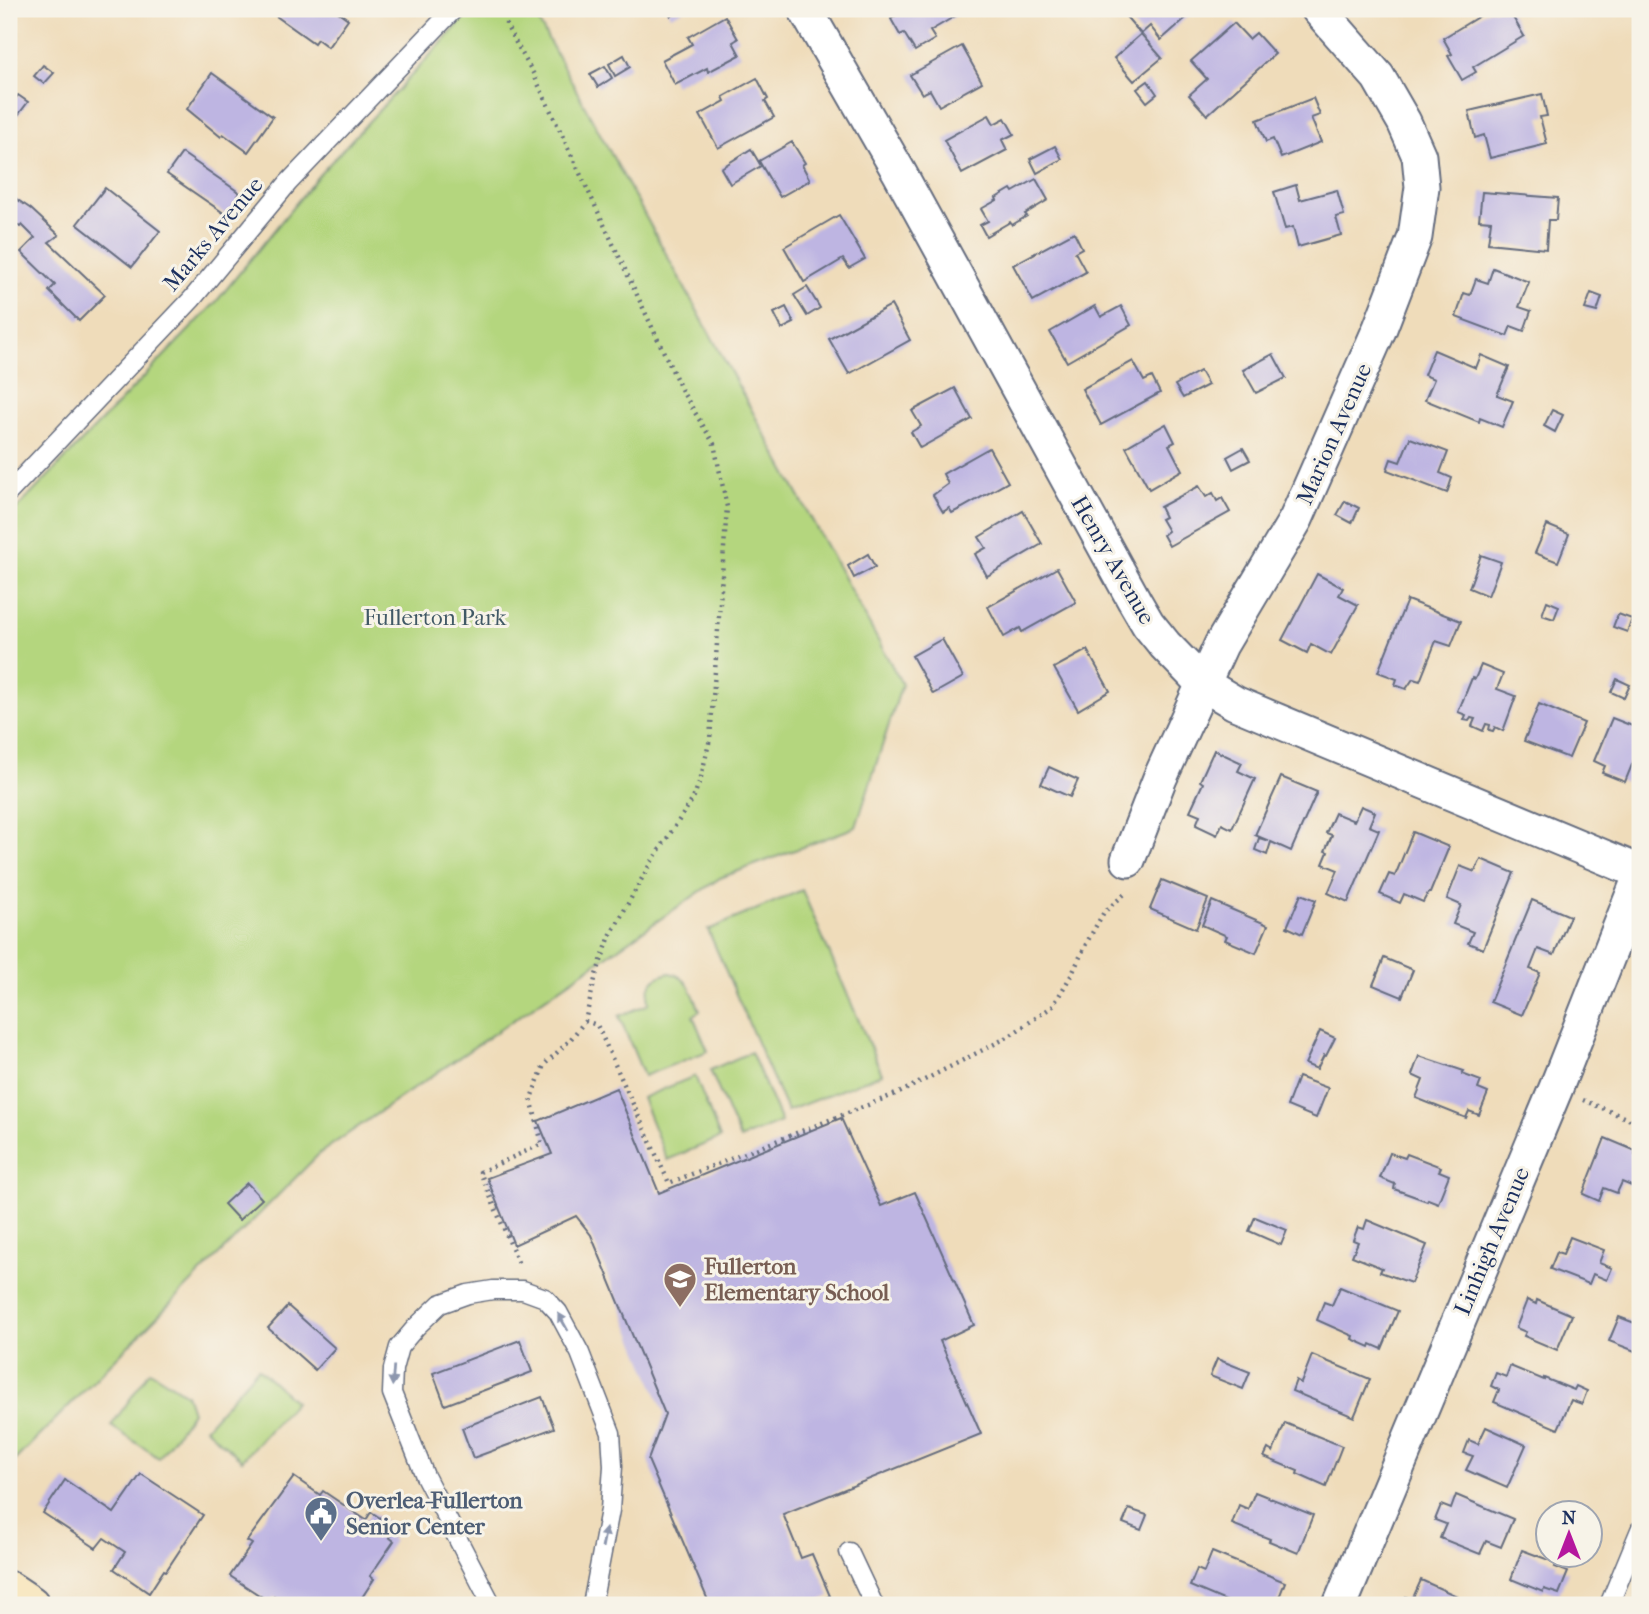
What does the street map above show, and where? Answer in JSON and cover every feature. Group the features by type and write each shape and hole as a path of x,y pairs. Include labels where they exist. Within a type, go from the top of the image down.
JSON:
{"street":[{"name":"Henry Avenue","path":"805,9 899,172 1148,624 1164,645 1203,684 1235,704 1640,874"},
{"name":"Marion Avenue","path":"1128,860 1160,778 1221,645 1296,519 1380,328 1415,237 1422,187 1419,156 1404,122 1378,77 1318,9"},
{"name":"Linhigh Avenue","path":"1340,1605 1556,1088 1640,874"},
{"path":"9,1591 30,1605"}],"lane":[{"name":"Marks Avenue","path":"9,492 192,299 288,183 454,9"},
{"path":"492,1605 425,1476 392,1393 393,1369 399,1347 440,1304 468,1294 493,1290 523,1290 545,1298 558,1312 580,1353 611,1433 613,1466 610,1510 592,1605"},
{"path":"1609,1605 1640,1531"},
{"path":"849,1552 874,1605"}],"path":[{"path":"507,9 506,25 533,74 682,391 714,444 727,507 710,739 701,777 692,799 650,864 610,936 584,1021 570,1040 544,1065 531,1098 542,1144 480,1172 522,1272 523,1290"},
{"path":"584,1021 597,1026 669,1183 901,1092 1008,1037 1053,1006 1104,912 1136,884 1128,860"},
{"path":"1556,1088 1640,1124"}],"green space":[{"name":"Fullerton Park","path":"473,9 529,9 535,15 902,684 856,827 720,878 320,1153 9,1466 9,517 216,302 319,175"},
{"path":"802,890 882,1074 787,1111 708,930"},
{"path":"670,973 682,978 692,993 700,1011 693,1016 708,1051 644,1076 619,1016 649,1004 652,983"},
{"path":"751,1052 781,1122 740,1139 710,1070"},
{"path":"695,1076 720,1138 667,1160 642,1098"},
{"path":"258,1368 295,1402 242,1460 205,1428"},
{"path":"150,1371 186,1394 192,1412 159,1458 111,1426"}],"building":[{"path":"281,9 334,9 348,19 328,47 317,39 314,43 276,16"},
{"path":"667,9 685,9 671,16"},
{"path":"891,9 953,9 957,15 930,31 935,39 915,51 904,33 900,35 891,19 895,16"},
{"path":"1127,9 1196,9 1161,40 1150,26 1141,34 1123,13"},
{"path":"1491,9 1508,9 1524,36 1473,67 1476,72 1462,80 1448,56 1452,54 1443,38"},
{"path":"725,16 738,39 733,42 740,55 675,85 662,60 692,44 688,37"},
{"path":"1234,23 1249,39 1256,33 1275,54 1207,115 1189,95 1207,79 1191,61"},
{"path":"1141,34 1162,58 1134,81 1114,58"},
{"path":"962,46 982,82 939,106 930,90 922,94 910,75"},
{"path":"624,55 630,67 615,76 609,64"},
{"path":"43,65 54,73 44,84 34,76"},
{"path":"605,66 612,78 598,87 590,74"},
{"path":"212,73 273,117 248,152 223,134 221,137 187,109"},
{"path":"757,78 774,117 718,148 700,115 725,101 723,97"},
{"path":"1148,81 1157,94 1147,102 1137,89"},
{"path":"1542,94 1547,116 1540,117 1547,144 1490,158 1484,135 1475,138 1469,111"},
{"path":"18,95 28,102 18,115 9,107"},
{"path":"1313,98 1320,115 1311,118 1321,142 1281,158 1273,139 1266,142 1257,120"},
{"path":"989,115 994,124 1005,118 1014,134 1002,140 1007,150 962,174 944,140"},
{"path":"792,142 805,163 802,165 810,180 780,197 759,161"},
{"path":"1055,146 1062,159 1037,173 1030,159"},
{"path":"751,149 761,166 730,184 721,168"},
{"path":"182,153 240,193 238,196 244,200 231,218 167,174"},
{"path":"1036,179 1048,200 1012,225 1010,222 986,236 980,225 988,221 981,209 1011,189 1013,192"},
{"path":"1296,185 1300,200 1337,190 1344,215 1336,217 1341,235 1298,247 1293,227 1285,229 1274,192"},
{"path":"105,188 160,231 132,267 77,224"},
{"path":"1482,192 1558,198 1556,220 1548,220 1546,249 1488,243 1491,221 1479,220"},
{"path":"9,194 31,209 59,235 49,242 105,295 79,321 49,291 55,285 21,252 35,238 22,225 20,227 9,219"},
{"path":"839,215 865,259 849,268 843,259 804,282 784,247"},
{"path":"1074,232 1082,248 1075,252 1086,272 1033,301 1013,265"},
{"path":"1493,268 1529,282 1519,307 1531,311 1524,331 1511,326 1507,336 1456,317 1464,293 1470,295 1476,279 1488,283"},
{"path":"807,287 820,308 807,316 794,295"},
{"path":"1591,293 1602,297 1597,312 1585,309"},
{"path":"891,305 910,340 849,374 829,339"},
{"path":"1095,306 1101,317 1121,306 1131,325 1067,362 1050,332"},
{"path":"786,307 794,323 782,329 774,313"},
{"path":"1434,350 1476,368 1481,355 1509,367 1497,395 1513,401 1502,427 1480,418 1479,422 1425,400 1434,379 1424,375"},
{"path":"1273,354 1286,378 1256,393 1243,370"},
{"path":"1133,361 1144,381 1152,377 1160,393 1101,425 1082,389"},
{"path":"1200,371 1208,385 1183,398 1175,385"},
{"path":"955,388 972,419 920,448 911,432 921,426 912,411"},
{"path":"1552,410 1563,415 1555,432 1544,426"},
{"path":"1166,424 1175,442 1169,445 1182,470 1149,489 1126,447"},
{"path":"1410,438 1448,452 1440,473 1452,478 1447,493 1387,470 1391,459 1400,462"},
{"path":"989,448 1008,482 952,513 949,508 943,512 933,495 948,484 943,474"},
{"path":"1243,448 1250,460 1233,469 1227,457"},
{"path":"1199,486 1206,497 1213,493 1217,501 1222,498 1230,512 1169,546 1163,535 1168,531 1161,519 1165,517 1160,507"},
{"path":"1345,501 1359,508 1352,523 1337,515"},
{"path":"1023,511 1042,544 987,576 975,554 986,548 979,537"},
{"path":"1547,525 1569,534 1558,562 1535,553"},
{"path":"868,554 875,567 854,578 848,566"},
{"path":"1481,555 1501,562 1488,596 1469,588"},
{"path":"1057,568 1076,602 1022,632 1020,628 1004,637 988,607"},
{"path":"1317,574 1343,588 1339,595 1358,605 1331,655 1311,644 1307,653 1282,640"},
{"path":"1407,600 1461,621 1451,646 1436,641 1420,681 1413,679 1406,689 1395,685 1397,679 1378,672"},
{"path":"1547,601 1559,606 1554,619 1542,615"},
{"path":"1618,614 1632,619 1627,632 1613,627"},
{"path":"942,639 963,677 933,694 912,656"},
{"path":"1087,650 1110,691 1078,710 1054,668"},
{"path":"1481,665 1503,674 1497,689 1516,696 1503,731 1495,727 1493,731 1489,730 1490,725 1486,724 1483,731 1472,726 1475,719 1464,720 1466,715 1458,712 1472,678 1475,679"},
{"path":"1617,679 1630,685 1624,698 1611,692"},
{"path":"1539,704 1584,723 1569,758 1524,741"},
{"path":"1612,718 1640,729 1640,745 1625,782 1602,773 1605,766 1594,761"},
{"path":"1214,750 1242,763 1238,771 1255,779 1232,829 1222,824 1217,835 1196,825 1200,815 1190,811"},
{"path":"1049,767 1078,780 1070,797 1041,784"},
{"path":"1281,777 1317,792 1291,851 1271,842 1267,855 1255,850 1259,838 1269,841 1255,835"},
{"path":"1361,806 1375,812 1369,826 1379,830 1348,902 1328,893 1338,870 1323,864 1332,835 1326,833 1335,813 1354,821"},
{"path":"1413,832 1449,847 1430,893 1423,902 1404,894 1400,903 1380,894 1389,874 1395,876"},
{"path":"1481,859 1514,873 1483,949 1468,943 1473,932 1453,924 1461,905 1447,899 1460,866 1475,872"},
{"path":"1162,880 1208,899 1196,929 1150,909"},
{"path":"1301,894 1316,900 1302,934 1287,927"},
{"path":"1532,900 1570,916 1554,955 1538,949 1530,969 1540,973 1522,1015 1490,1002"},
{"path":"1212,901 1268,925 1256,953 1225,940 1227,936 1202,925"},
{"path":"1384,958 1413,970 1402,997 1373,985"},
{"path":"1320,1031 1335,1038 1317,1069 1305,1064"},
{"path":"1419,1056 1464,1071 1462,1074 1481,1081 1478,1089 1488,1093 1479,1115 1469,1111 1466,1118 1416,1098 1423,1080 1412,1075"},
{"path":"1298,1077 1328,1088 1316,1118 1287,1106"},
{"path":"616,1088 659,1193 841,1118 881,1206 915,1192 974,1325 940,1341 981,1434 783,1514 801,1558 812,1554 830,1596 810,1605 771,1605 768,1600 755,1605 710,1605 648,1460 665,1414 591,1235 576,1216 514,1245 487,1178 552,1154 538,1121"},
{"path":"1605,1138 1636,1151 1635,1154 1640,1156 1640,1177 1636,1188 1622,1182 1617,1193 1604,1188 1599,1201 1583,1194"},
{"path":"1390,1153 1405,1158 1407,1154 1441,1167 1439,1171 1449,1175 1438,1203 1394,1189 1395,1184 1380,1178"},
{"path":"247,1183 262,1199 239,1220 224,1204"},
{"path":"1255,1217 1287,1230 1281,1245 1249,1231"},
{"path":"1367,1220 1427,1245 1411,1283 1380,1272 1382,1268 1352,1256 1358,1242 1353,1240 1358,1227 1364,1229"},
{"path":"1570,1237 1604,1250 1599,1263 1612,1268 1607,1280 1593,1274 1589,1284 1550,1269 1557,1252 1563,1254"},
{"path":"1340,1287 1398,1311 1382,1349 1352,1339 1353,1336 1317,1320 1324,1302 1332,1305"},
{"path":"1527,1300 1536,1304 1537,1300 1572,1315 1557,1350 1524,1336 1526,1332 1516,1328"},
{"path":"288,1306 335,1348 315,1370 268,1328"},
{"path":"1619,1317 1640,1325 1640,1353 1609,1341"},
{"path":"520,1340 532,1372 445,1405 433,1373"},
{"path":"1312,1355 1370,1379 1354,1417 1292,1391 1296,1380 1301,1383"},
{"path":"1217,1359 1250,1372 1243,1389 1210,1376"},
{"path":"1510,1366 1574,1390 1576,1386 1587,1391 1582,1404 1571,1400 1558,1429 1494,1402 1499,1390 1491,1386 1496,1373 1506,1377"},
{"path":"542,1397 554,1428 473,1458 462,1428"},
{"path":"1285,1423 1342,1446 1326,1487 1297,1474 1298,1471 1264,1457 1268,1449 1273,1452"},
{"path":"1486,1427 1526,1445 1507,1488 1466,1470 1473,1456 1464,1453 1469,1440 1478,1444"},
{"path":"141,1474 203,1515 149,1593 114,1569 125,1552 104,1538 96,1548 43,1513 65,1480 114,1513"},
{"name":"Overlea-Fullerton Senior Center","path":"294,1477 320,1495 323,1491 366,1520 371,1512 395,1528 389,1537 394,1541 370,1576 374,1579 357,1605 285,1605 274,1597 269,1605 260,1600 262,1597 230,1576 252,1544 247,1541"},
{"path":"1255,1492 1313,1515 1298,1553 1232,1524 1239,1505 1248,1509"},
{"path":"1456,1495 1513,1519 1501,1547 1486,1541 1480,1554 1440,1538 1446,1524 1435,1520 1441,1505 1451,1509"},
{"path":"1129,1509 1147,1515 1141,1530 1123,1523"},
{"path":"1522,1550 1534,1554 1534,1568 1558,1568 1568,1572 1559,1594 1544,1589 1543,1592 1511,1579"},
{"path":"1212,1552 1285,1582 1276,1605 1235,1605 1190,1586 1197,1569 1204,1572"},
{"path":"1634,1557 1640,1559 1640,1577 1628,1572"},
{"path":"1421,1580 1457,1596 1453,1605 1403,1605 1406,1597 1412,1600"}],"place":[{"name":"Fullerton Elementary School","path":"680,1309"},
{"name":"Overlea-Fullerton Senior Center","path":"321,1543"}]}
